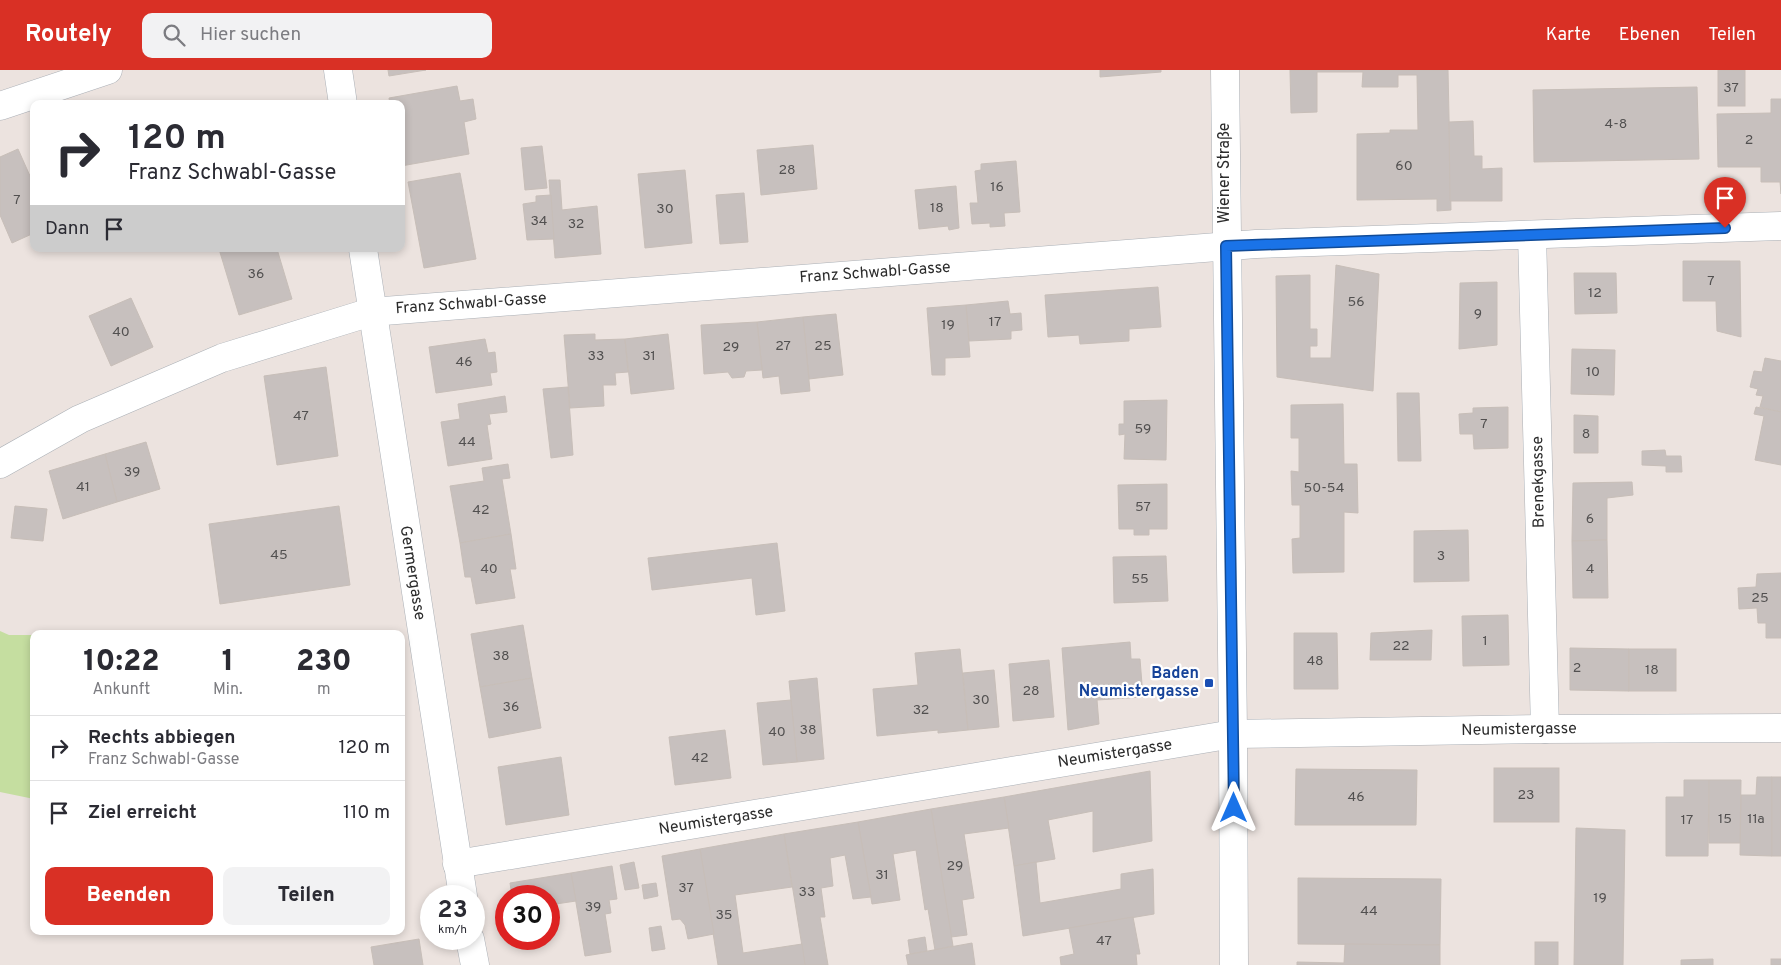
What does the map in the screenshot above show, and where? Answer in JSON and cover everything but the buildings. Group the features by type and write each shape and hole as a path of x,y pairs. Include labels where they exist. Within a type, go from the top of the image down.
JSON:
{"street":[{"path":"0,106 108,70"},
{"path":"338,70 342,100"},
{"name":"Wiener Straße","path":"1224,70 1233,734 1234,965"},
{"name":"Franz Schwabl-Gasse","path":"0,464 80,419 222,358 371,312 1226,246 1781,226"},
{"name":"Brenekgasse","path":"1532,235 1545,729"},
{"name":"Germergasse","path":"362,252 461,885"},
{"name":"Neumistergasse","path":"457,864 1233,734 1545,729 1781,728"},
{"path":"472,950 475,965"}],"green space":[{"path":"0,631 9,635 30,635 30,798 0,792"}],"place":[{"name":"Baden Neumistergasse","path":"1209,683"}],"route":[{"path":"1234,808 1226,246 1725,228"}]}
